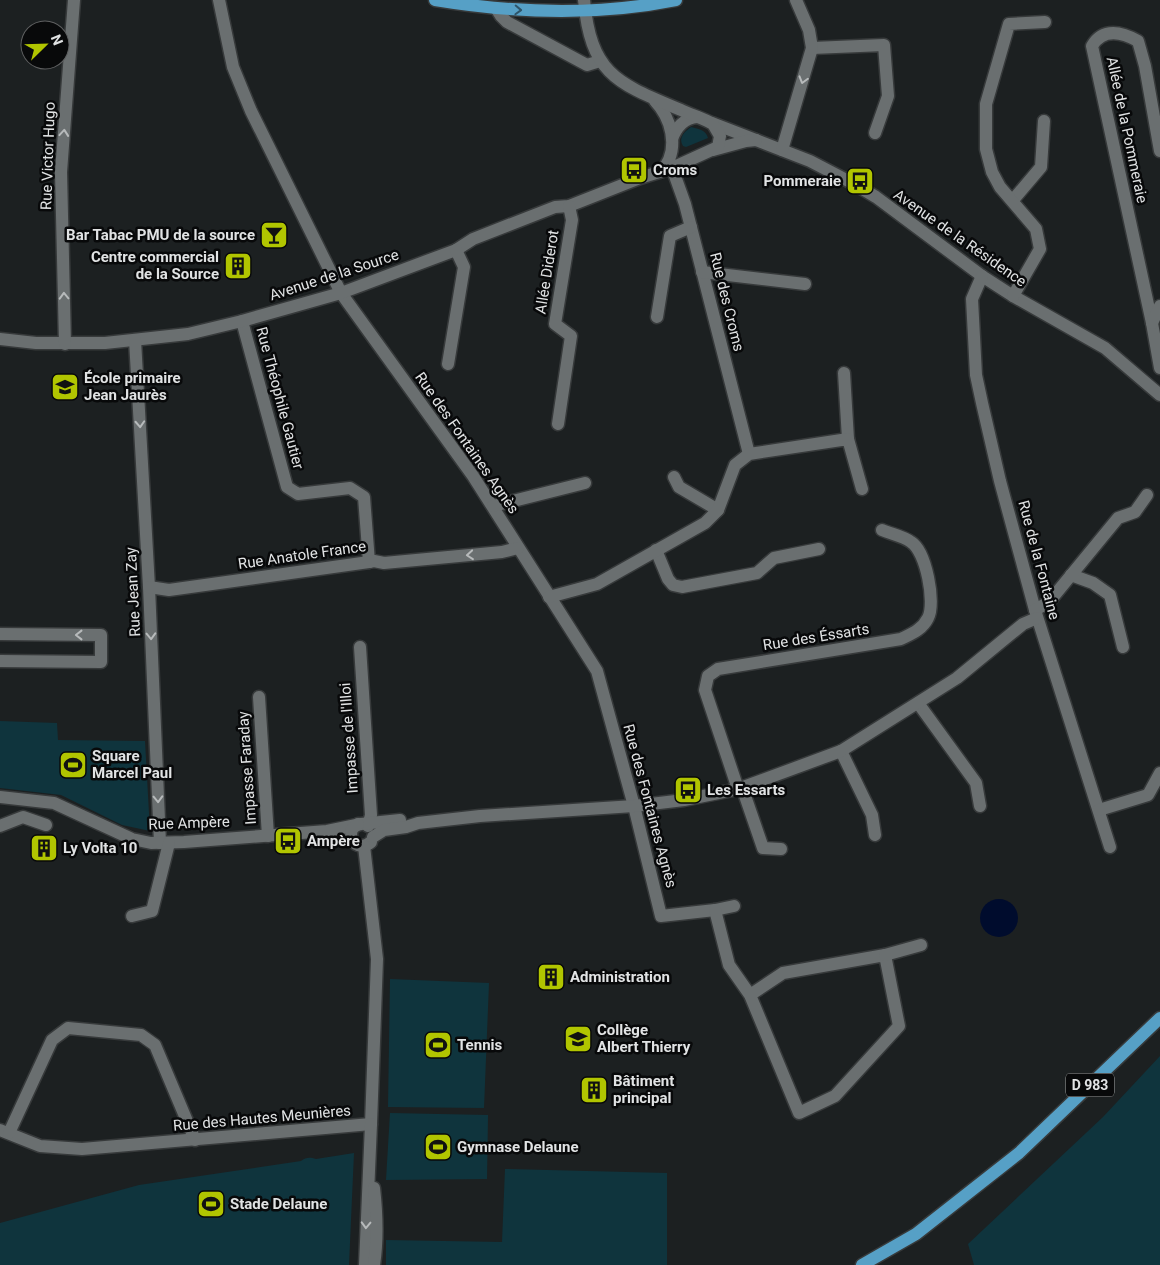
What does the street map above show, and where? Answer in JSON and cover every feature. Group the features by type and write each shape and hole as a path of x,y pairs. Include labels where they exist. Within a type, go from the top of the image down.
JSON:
{"main road":[{"path":"435,0 496,8 556,10 584,5 649,5 676,0"},
{"name":"D 983","path":"862,1265 916,1234 1019,1153 1160,1018"}],"street":[{"name":"Rue Victor Hugo","path":"65,344 61,172 74,0"},
{"name":"Rue des Fontaines Agnès","path":"219,0 228,48 238,83 340,293 493,506 597,671 634,806 661,916 716,910"},
{"path":"782,150 812,48 809,30 796,0"},
{"path":"584,5 593,48 600,61 622,82 653,98 710,122 717,128 720,136 720,145 713,150"},
{"path":"496,8 500,16 507,22 587,65 600,61"},
{"path":"1013,296 1040,249 1036,229 1000,187 992,172 986,149 986,104 1009,24 1045,22"},
{"name":"Allée de la Pommeraie","path":"1160,151 1146,66 1138,41 1124,34 1108,34 1096,39 1092,46 1160,368"},
{"path":"812,48 884,45 888,96 875,133"},
{"path":"653,98 667,116 670,127 672,142 668,166"},
{"path":"672,142 681,124 690,118 697,117"},
{"path":"1013,200 1042,167 1044,121"},
{"name":"Avenue de la Résidence","path":"710,122 810,161 862,189 982,276 1013,296 1105,348 1160,395"},
{"path":"713,150 756,140"},
{"path":"672,142 679,156 689,159"},
{"name":"Avenue de la Source","path":"0,339 36,343 114,343 188,334 242,321 340,293 456,250 482,236 555,207 569,206 713,150"},
{"name":"Rue des Croms","path":"668,166 691,227 749,454"},
{"name":"Allée Diderot","path":"558,424 571,336 555,324 572,220 569,206"},
{"path":"657,317 670,236 691,227"},
{"path":"448,364 464,267 456,250"},
{"path":"702,272 805,284"},
{"name":"Rue de la Fontaine","path":"982,276 972,299 976,376 1000,481 1036,614 1110,847"},
{"path":"1152,323 1160,306"},
{"name":"Rue Théophile Gautier","path":"242,321 287,488 298,494 350,488 364,496 369,562"},
{"name":"Rue Jean Zay","path":"132,916 152,911 164,843 135,340"},
{"path":"844,373 848,439 862,489"},
{"path":"549,597 597,584 706,523 718,510 735,465 749,454 848,439"},
{"path":"674,477 679,487 718,510"},
{"path":"493,506 585,484"},
{"name":"Rue Ampère","path":"327,831 343,835 364,832 398,820 418,823 480,816 634,806 684,800 740,788 841,752 957,678 1036,614 1049,602 1118,518 1135,512 1148,495"},
{"name":"Rue des Éssarts","path":"740,788 705,690 708,676 718,669 901,639 919,630 929,618 931,600 924,560 912,542 882,530"},
{"name":"Rue Anatole France","path":"150,588 169,590 369,562 384,563 502,552 518,548"},
{"path":"656,550 668,579 673,585 682,587 758,573 774,558 819,549"},
{"path":"1072,575 1092,583 1110,595 1123,647"},
{"path":"0,634 100,635 101,662 0,661"},
{"name":"Impasse de l'Illoi","path":"360,647 371,815 364,832"},
{"name":"Impasse Faraday","path":"259,697 268,836"},
{"path":"918,703 976,783 980,806"},
{"path":"841,752 872,815 875,835"},
{"path":"1099,810 1148,795 1160,773"},
{"path":"740,788 763,848 770,850 781,849"},
{"name":"Rue Ampère","path":"0,797 40,800 54,804 132,839 164,843 327,831 364,832"},
{"path":"0,826 24,817 46,825"},
{"name":"Rue des Hautes Meunières","path":"4,1132 40,1146 82,1149 370,1124 376,959 364,832"},
{"path":"734,906 716,910 729,965 750,995 799,1113 834,1096 899,1026 885,955"},
{"path":"750,995 782,973 885,955 921,945"},
{"path":"4,1132 52,1040 68,1028 141,1035 155,1045 195,1140"},
{"path":"365,1265 370,1124"},
{"path":"369,1159 377,1215 374,1265"}],"shaded area":[{"path":"691,127 704,132 708,138 686,147 683,146 681,138"},
{"name":"Square Marcel Paul","path":"0,721 57,723 58,740 145,741 150,831 122,825 61,795 0,788"},
{"name":"Tennis","path":"390,979 489,983 484,1108 388,1107"},
{"path":"1160,1056 1160,1265 974,1265 968,1244 1103,1117"},
{"name":"Gymnase Delaune","path":"390,1113 488,1115 487,1179 386,1180"},
{"name":"Stade Delaune","path":"354,1153 349,1265 0,1265 0,1223 139,1185 301,1161 308,1158 316,1159"},
{"path":"505,1169 667,1173 667,1265 386,1265 386,1240 502,1242"}],"water":[{"path":"999,899 1013,904 1018,918 1013,932 999,937 985,932 980,918 985,904"}],"place":[{"name":"Croms","path":"634,170"},
{"name":"Pommeraie","path":"860,181"},
{"name":"Bar Tabac PMU de la source","path":"274,235"},
{"name":"Centre commercial de la Source","path":"238,266"},
{"name":"École primaire Jean Jaurès","path":"65,387"},
{"name":"Square Marcel Paul","path":"73,765"},
{"name":"Les Essarts","path":"688,790"},
{"name":"Ampère","path":"288,841"},
{"name":"Ly Volta 10","path":"44,848"},
{"name":"Administration","path":"551,977"},
{"name":"Collège Albert Thierry","path":"578,1039"},
{"name":"Tennis","path":"438,1045"},
{"name":"Bâtiment principal","path":"594,1090"},
{"name":"Gymnase Delaune","path":"438,1147"},
{"name":"Stade Delaune","path":"211,1204"}]}
